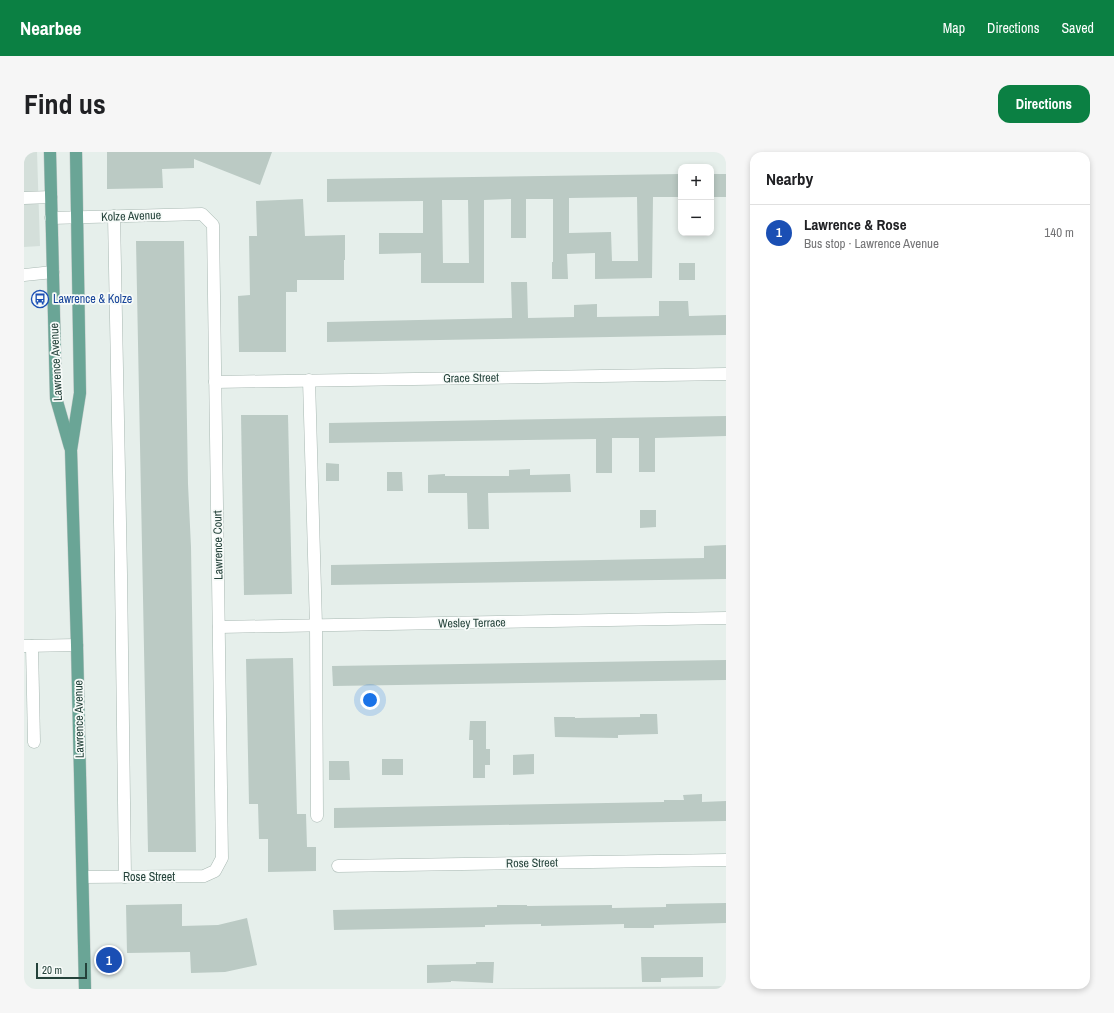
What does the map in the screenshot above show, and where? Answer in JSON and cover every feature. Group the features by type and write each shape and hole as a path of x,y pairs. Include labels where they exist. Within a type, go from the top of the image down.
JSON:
{"main road":[{"name":"Lawrence Avenue","path":"50,152 56,398 71,450"},
{"name":"Lawrence Avenue","path":"76,152 80,393 71,450 85,989"}],"street":[{"path":"24,198 51,197"},
{"name":"Kolze Avenue","path":"52,218 202,214 207,220"},
{"path":"114,216 125,876"},
{"name":"Lawrence Court","path":"207,220 213,225 222,858 215,872"},
{"path":"24,275 53,272"},
{"name":"Grace Street","path":"215,382 726,374"},
{"path":"309,380 316,625 318,816"},
{"name":"Wesley Terrace","path":"219,627 726,618"},
{"path":"34,742 28,646 77,645"},
{"name":"Rose Street","path":"338,866 726,860"},
{"name":"Rose Street","path":"83,877 204,876 215,872"}],"shaded area":[{"path":"24,152 37,152 40,246 24,247"},
{"path":"726,986 726,989 428,989"}],"building":[{"path":"107,152 272,152 260,185 194,159 194,168 162,169 163,188 107,189"},
{"path":"678,174 678,197 653,197 652,278 595,279 595,253 567,254 568,279 552,279 553,199 526,199 526,238 511,238 511,199 484,200 484,283 421,283 421,253 379,254 379,233 423,233 423,201 327,202 327,179","holes":["637,197 638,261 612,261 611,232 569,233 569,198","442,200 468,200 469,263 443,263"]},
{"path":"714,174 726,174 726,197 714,197"},
{"path":"303,199 305,236 345,235 344,280 297,280 297,292 286,292 286,352 239,352 238,296 250,295 249,236 257,236 256,201"},
{"path":"136,241 184,241 196,852 148,852"},
{"path":"679,263 695,263 695,280 679,280"},
{"path":"511,282 527,282 528,318 574,317 574,305 597,304 597,317 659,316 659,301 688,301 689,316 726,315 726,335 327,342 327,322 512,318"},
{"path":"241,415 288,415 292,594 244,595"},
{"path":"726,416 726,436 655,438 655,472 639,472 639,438 612,438 612,473 596,473 596,439 329,443 329,423"},
{"path":"326,463 339,464 339,481 326,481"},
{"path":"530,469 530,475 570,474 571,492 488,493 489,529 468,529 467,493 428,493 428,475 445,474 445,476 509,476 509,470"},
{"path":"387,472 402,472 403,491 387,491"},
{"path":"640,510 656,510 656,527 640,528"},
{"path":"726,545 726,579 331,585 331,565 704,558 704,546"},
{"path":"293,658 297,814 306,814 307,847 316,847 316,871 268,872 268,839 259,839 258,804 249,804 246,659"},
{"path":"726,660 726,680 333,686 332,666"},
{"path":"640,714 657,714 658,734 618,735 618,738 555,737 554,717 640,717"},
{"path":"470,721 486,721 486,749 490,749 490,765 485,765 485,778 473,778 473,740 469,740"},
{"path":"534,754 534,774 513,775 513,755"},
{"path":"382,759 403,759 403,775 382,775"},
{"path":"329,761 349,761 350,780 329,780"},
{"path":"702,794 702,802 726,801 726,821 334,828 334,808 664,802 664,800 684,800 683,795"},
{"path":"726,903 726,923 654,925 654,928 624,928 624,924 541,926 541,924 485,925 485,927 334,930 333,910 497,907 497,905 612,905 612,908 666,907 666,904"},
{"path":"182,904 182,926 218,925 247,918 257,965 225,972 191,973 190,952 127,953 126,905"},
{"path":"641,957 703,957 703,977 661,978 661,982 642,982"},
{"path":"476,962 494,962 493,983 451,981 427,983 427,965 476,964"}],"place":[{"name":"Lawrence & Kolze","path":"40,299"},
{"name":"Lawrence & Rose","path":"109,960"}]}
